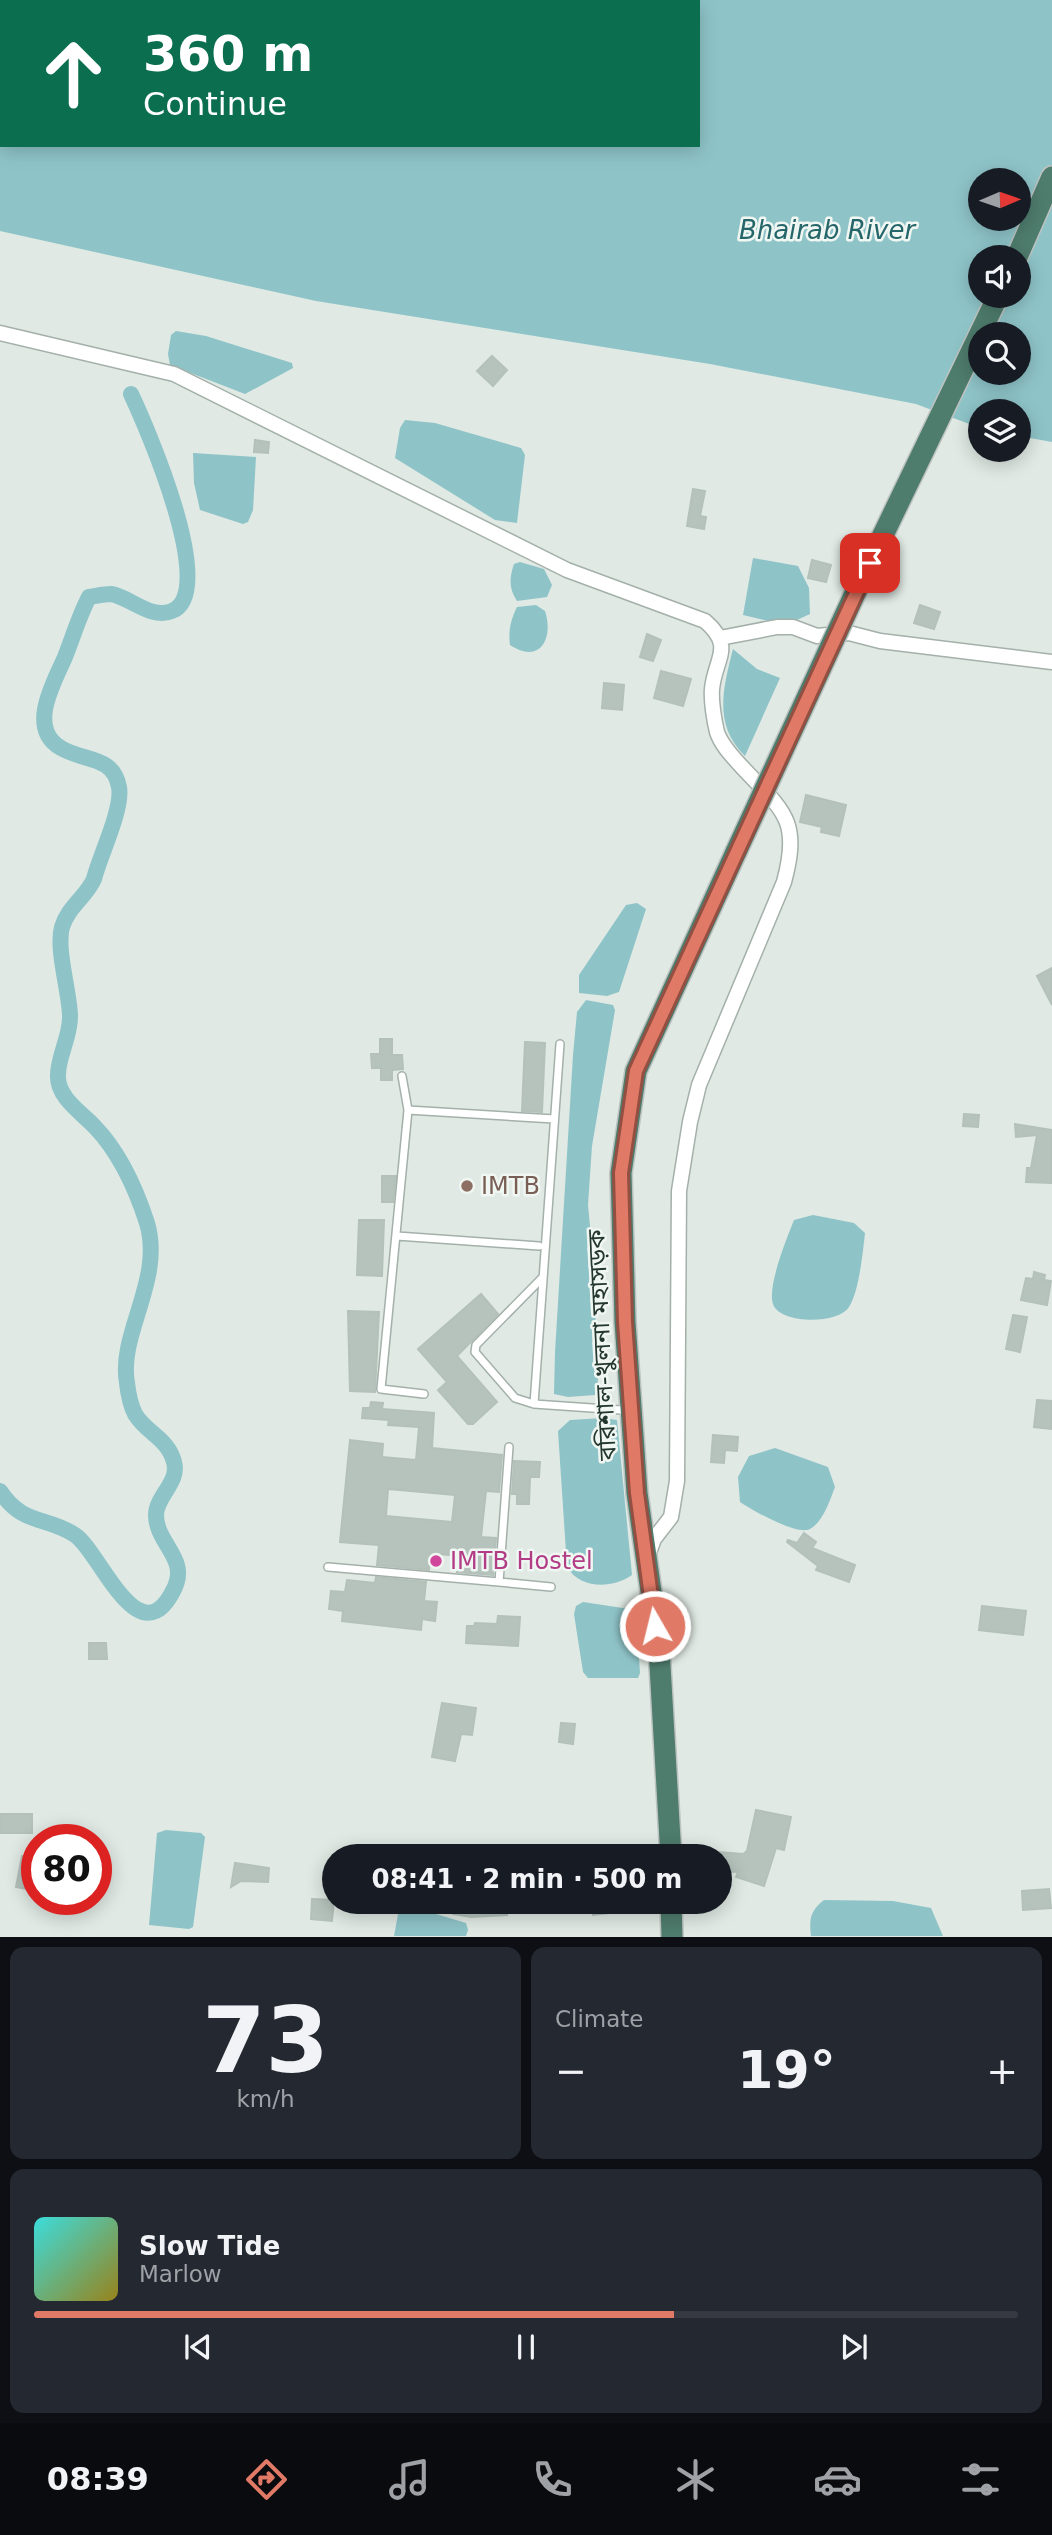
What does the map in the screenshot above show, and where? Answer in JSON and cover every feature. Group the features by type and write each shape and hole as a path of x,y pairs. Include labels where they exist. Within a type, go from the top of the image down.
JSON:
{"highway":[{"path":"1022,245 1052,177"},
{"name":"বরিশাল-খুলনা মহাসড়ক","path":"670,1844 659,1648 637,1493 625,1322 621,1173 636,1071 858,587 992,308"},
{"path":"671,1914 672,1937"}],"street":[{"path":"0,333 174,374 567,570 705,621 720,638 722,651 712,689 717,732 729,753 779,807 791,827 792,853 784,882 699,1085 690,1122 679,1191 677,1480 671,1517 654,1539 646,1559"},
{"path":"720,638 777,627 793,627 817,636 849,633 880,641 1052,662"}],"lane":[{"path":"534,1404 560,1044"},
{"path":"402,1076 408,1110 381,1389 424,1394"},
{"path":"408,1110 554,1119"},
{"path":"397,1236 539,1246"},
{"path":"543,1277 476,1345 475,1352 515,1398 534,1404 621,1410"},
{"path":"499,1582 509,1447"},
{"path":"328,1567 551,1587"}],"water":[{"name":"Bhairab River","path":"700,0 1052,0 1052,442 1031,438 1031,399 968,399 968,424 916,404 710,364 316,301 0,231 0,147 700,147"},
{"path":"176,331 206,336 292,363 293,368 245,394 170,365 168,354 171,335"},
{"path":"405,420 435,423 521,448 525,455 517,523 495,520 395,458 400,428"},
{"path":"193,453 256,457 253,510 248,522 243,524 200,510 194,483"},
{"path":"753,558 798,566 809,588 810,614 786,625 743,615"},
{"path":"520,562 544,569 552,585 547,597 517,601 512,592 511,579 514,564"},
{"path":"536,605 545,611 548,631 546,639 537,650 520,650 510,645 513,616 517,607"},
{"path":"733,649 757,669 780,678 745,756 728,732 723,706"},
{"path":"637,903 646,909 619,992 607,996 579,993 579,975 626,905"},
{"path":"586,1000 613,1005 615,1010 592,1146 588,1205 594,1268 598,1385 595,1395 568,1397 554,1394 555,1352 573,1055 577,1012"},
{"path":"813,1215 854,1223 865,1233 858,1282 849,1307 833,1317 809,1320 778,1311 772,1296 779,1262 794,1220"},
{"path":"570,1420 617,1420 632,1575 615,1583 597,1584 580,1580 567,1567 558,1431"},
{"path":"775,1448 828,1467 835,1487 822,1516 810,1529 785,1526 740,1502 738,1477 749,1456"},
{"path":"583,1602 636,1610 640,1673 638,1678 588,1678 583,1672 574,1614 576,1606"},
{"path":"166,1830 201,1833 205,1837 193,1927 189,1929 149,1925 157,1833"},
{"path":"824,1900 893,1901 931,1908 943,1936 811,1936 811,1916"},
{"path":"398,1914 436,1914 466,1923 468,1930 466,1936 394,1936"}],"building":[{"path":"492,356 507,370 493,386 477,371"},
{"path":"255,440 269,442 268,453 254,452"},
{"path":"693,489 705,491 700,516 706,517 704,529 687,526"},
{"path":"812,560 831,565 826,582 808,578"},
{"path":"920,605 940,612 934,629 914,623"},
{"path":"647,634 661,640 653,661 640,657"},
{"path":"661,671 691,679 683,706 654,698"},
{"path":"604,683 624,685 622,710 602,708"},
{"path":"806,795 846,805 839,836 821,832 822,827 800,822"},
{"path":"1052,968 1052,1005 1037,976"},
{"path":"380,1039 392,1039 392,1055 402,1055 403,1069 392,1070 392,1080 381,1080 381,1068 372,1068 371,1054 380,1054"},
{"path":"525,1042 545,1043 542,1112 522,1111"},
{"path":"964,1114 979,1115 978,1127 963,1126"},
{"path":"1015,1124 1052,1130 1052,1183 1026,1182 1027,1168 1031,1168 1037,1135 1016,1137"},
{"path":"382,1176 396,1176 393,1202 382,1202"},
{"path":"359,1220 384,1220 382,1276 357,1275"},
{"path":"1034,1272 1045,1275 1044,1280 1051,1281 1047,1305 1021,1300 1026,1278 1033,1279"},
{"path":"481,1294 498,1314 457,1356 497,1402 473,1424 468,1424 438,1390 447,1382 418,1349"},
{"path":"348,1311 379,1312 375,1392 350,1391"},
{"path":"1013,1315 1027,1317 1020,1352 1006,1349"},
{"path":"1037,1400 1052,1401 1052,1429 1034,1427"},
{"path":"371,1402 383,1403 382,1409 434,1413 432,1448 502,1455 499,1492 486,1491 481,1537 496,1538 493,1575 457,1572 458,1556 430,1553 429,1570 377,1565 379,1545 340,1542 350,1440 383,1444 382,1457 416,1460 419,1427 388,1425 389,1420 362,1418 363,1408 370,1408","holes":["388,1489 455,1495 452,1522 386,1516"]},
{"path":"713,1435 738,1437 737,1451 725,1450 724,1463 711,1462"},
{"path":"514,1461 540,1462 539,1477 530,1477 529,1504 517,1504 517,1494 512,1494"},
{"path":"804,1533 816,1542 812,1548 855,1565 849,1582 816,1570 818,1566 787,1542 797,1543"},
{"path":"376,1577 426,1582 424,1601 437,1602 435,1621 422,1619 421,1630 342,1621 343,1611 329,1609 331,1591 345,1592 347,1580 375,1583"},
{"path":"982,1606 1026,1611 1023,1635 979,1630"},
{"path":"498,1616 520,1617 518,1646 466,1643 467,1626 474,1626 475,1623 497,1624"},
{"path":"89,1643 106,1643 107,1659 89,1659"},
{"path":"442,1703 476,1708 472,1735 461,1734 455,1761 432,1757"},
{"path":"561,1723 575,1724 573,1744 559,1742"},
{"path":"756,1810 791,1817 784,1850 776,1848 764,1886 736,1877 738,1872 732,1872 732,1853 743,1854 747,1851"},
{"path":"0,1814 32,1814 32,1824 21,1824 21,1833 0,1833"},
{"path":"21,1861 21,1888 16,1887"},
{"path":"235,1863 269,1868 268,1882 241,1881 231,1887"},
{"path":"1049,1889 1051,1908 1023,1910 1022,1891"},
{"path":"312,1899 322,1899 322,1914 333,1914 332,1921 311,1919"},
{"path":"453,1914 507,1914 507,1915 471,1917"}],"waterway":[{"path":"0,1491 17,1510 75,1535 121,1595 135,1608 148,1613 162,1607 175,1587 178,1567 157,1525 156,1515 174,1476 174,1462 167,1447 135,1414 127,1383 129,1345 150,1265 151,1244 147,1223 120,1160 104,1137 66,1098 58,1077 70,1023 61,947 62,927 68,914 94,879 118,807 119,787 111,769 104,764 61,748 51,739 45,729 44,717 50,691 89,597 111,594 156,613 172,611 184,598 188,574 184,542 175,507 131,394"}],"place":[{"name":"IMTB","path":"467,1186"},
{"name":"IMTB Hostel","path":"436,1561"}],"route":[{"path":"655,1626 637,1493 625,1322 621,1173 636,1071 764,787 870,563"}]}
